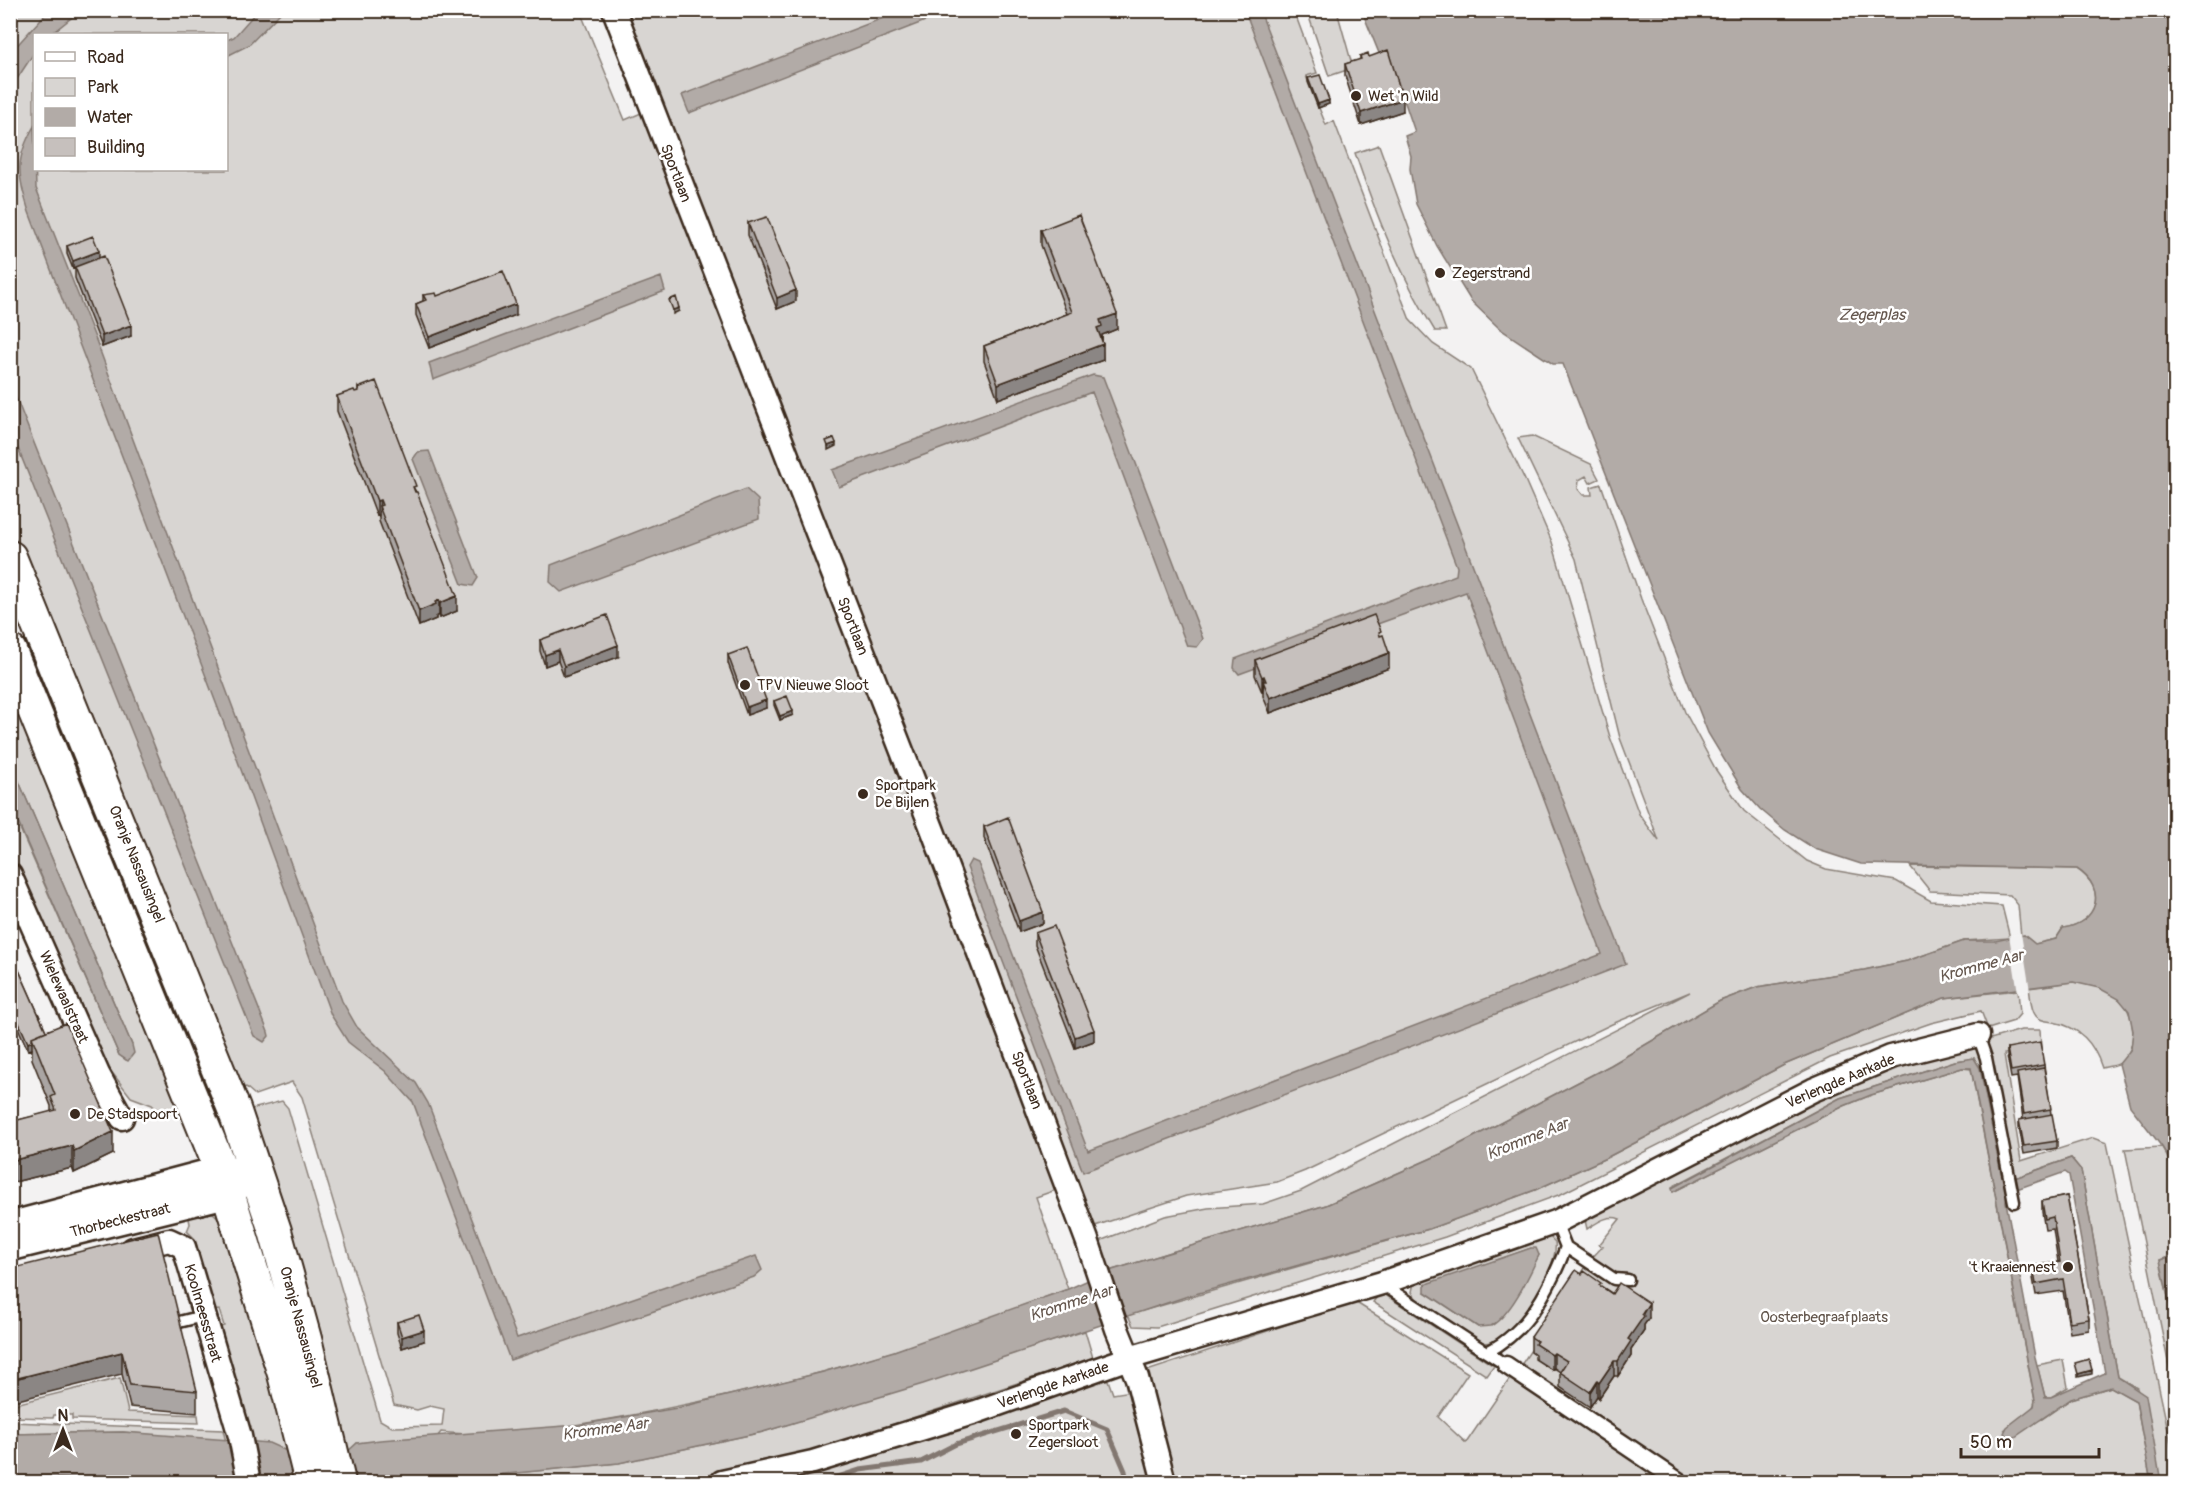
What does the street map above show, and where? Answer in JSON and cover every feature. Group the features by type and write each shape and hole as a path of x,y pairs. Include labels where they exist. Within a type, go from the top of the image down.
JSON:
{"main road":[{"name":"Oranje Nassausingel","path":"10,557 180,970 256,1173 305,1339 339,1482"},
{"name":"Oranje Nassausingel","path":"10,651 225,1181 284,1374 310,1482"}],"street":[{"name":"Sportlaan","path":"614,10 933,831 1093,1259 1137,1378 1164,1482"},
{"name":"Wielewaalstraat","path":"12,882 98,1074 122,1118"},
{"name":"Verlengde Aarkade","path":"722,1482 813,1462 976,1412 1129,1358 1382,1283 1556,1222 1813,1090 1891,1057 1978,1035"},
{"path":"225,1181 256,1173"},
{"name":"Thorbeckestraat","path":"10,1226 225,1181"},
{"name":"Thorbeckestraat","path":"10,1247 225,1181"},
{"name":"Koolmeesstraat","path":"112,1254 169,1240 184,1247 240,1436 249,1482"},
{"path":"1506,1365 1680,1482"}],"lane":[{"name":"Verlengde Aarkade","path":"1978,1035 1986,1058 2014,1202"},
{"path":"1556,1222 1566,1247 1614,1279 1628,1280"},
{"path":"1486,1352 1506,1342 1532,1313 1548,1287 1566,1247"},
{"path":"1382,1283 1506,1365"},
{"path":"175,1323 203,1316"}],"green space":[{"name":"Sportpark De Bijlen","path":"10,11 580,11 625,120 662,104 625,11 1294,11 1317,73 1306,76 1326,125 1334,121 1410,320 1433,344 1471,369 1525,480 1552,542 1610,737 1639,814 1659,841 1620,738 1576,559 1518,438 1532,436 1591,464 1599,479 1590,483 1586,476 1579,480 1578,489 1583,495 1592,495 1591,487 1601,484 1641,599 1685,712 1716,770 1744,811 1807,861 1826,869 1896,881 1931,901 2002,906 2010,938 1964,941 1907,961 1757,987 1720,1001 1611,1065 1441,1154 1326,1205 1109,1271 1097,1242 1165,1216 1208,1208 1263,1204 1301,1191 1690,992 1612,1024 1305,1171 1277,1182 1186,1196 1092,1227 1076,1183 1036,1197 1068,1289 892,1352 758,1388 622,1417 532,1431 485,1434 441,1432 437,1437 357,1443 346,1456 244,1111 282,1101 288,1108 380,1420 392,1427 442,1426 444,1409 430,1406 417,1410 394,1405 302,1097 292,1082 255,1095 246,1087 237,1090 192,973 11,529"},
{"path":"1307,11 1337,11 1353,68 1329,76"},
{"path":"1379,145 1446,331 1435,331 1422,310 1380,222 1363,176 1355,153"},
{"path":"11,679 101,919 179,1110 164,1117 152,1105 131,1097 96,1052 11,850 10,806 119,1055 126,1060 132,1045 11,763"},
{"path":"1910,866 2077,869 2093,886 2095,904 2084,919 2075,925 2063,928 2056,939 2035,944 2024,935 2021,936 2018,905 2010,895 1930,891"},
{"path":"2073,982 2092,985 2104,990 2115,996 2125,1006 2133,1032 2130,1049 2120,1063 2102,1068 2095,1051 2078,1032 2063,1024 2042,1020 2034,1013 2029,988"},
{"path":"2018,990 2020,1014 2014,1021 1988,1029 1981,1011 1931,1023 1830,1058 1561,1194 1445,1237 1157,1327 1133,1326 1128,1315 1429,1229 1535,1190 1606,1158 1784,1065 1944,998"},
{"path":"2021,1030 2040,1030 2041,1048 2004,1054 2021,1161 2093,1138 2107,1143 2175,1463 2175,1482 2161,1482 2137,1388 2118,1377 2081,1170 2071,1158 2012,1179 1987,1040"},
{"name":"Oosterbegraafplaats","path":"1977,1046 1982,1055 1980,1068 1974,1058 1955,1061 1840,1098 1672,1187 1673,1192 1844,1106 1871,1095 1962,1068 1971,1069 2035,1401 2027,1414 2004,1430 2042,1419 2071,1399 2111,1387 2136,1401 2151,1482 1694,1482 1521,1365 1591,1259 1603,1246 1599,1245 1620,1219 1606,1218 1587,1229 1584,1216 1812,1098 1893,1064"},
{"path":"2162,1147 2172,1173 2176,1200 2175,1255 2160,1260 2175,1329 2175,1396 2125,1149"},
{"path":"188,1213 213,1213 225,1224 291,1453 249,1443 217,1328 224,1326 219,1310 213,1311 195,1239 187,1231 190,1224"},
{"path":"1548,1235 1555,1242 1550,1270 1531,1305 1506,1334 1493,1342 1482,1342 1418,1301 1412,1292 1414,1282","holes":["1531,1248 1539,1255 1513,1302 1478,1327 1425,1292 1481,1266"]},
{"path":"1381,1292 1494,1366 1487,1376 1373,1302"},
{"path":"1355,1302 1468,1373 1438,1417 1466,1443 1511,1377 1666,1482 422,1482 618,1463 763,1432 1085,1331 1093,1358 879,1429 988,1413 1094,1377 1108,1380 1113,1394 1151,1388 1147,1371"},
{"path":"2063,1360 2068,1387 2051,1397 2045,1397 2037,1365"},
{"path":"120,1378 128,1412 198,1415 199,1423 72,1419 72,1415 54,1415 53,1418 11,1417 11,1405"},
{"path":"11,1422 223,1430 226,1442 123,1432 11,1434"},
{"path":"10,1476 160,1482 11,1482"}],"water":[{"path":"49,10 80,11 52,33 33,33 33,55 11,88 11,52"},
{"path":"904,10 951,11 689,113 682,95"},
{"path":"257,11 282,11 249,45 228,56 228,40 234,37"},
{"path":"1245,11 1260,11 1626,964 1083,1172 967,867 971,860 978,863 1088,1151 1602,954 1466,592 1239,674 1234,668 1235,659 1456,575 1457,567"},
{"name":"Zegerplas","path":"1362,11 2175,11 2175,1181 2173,1165 2130,1106 2119,1064 2131,1049 2133,1031 2129,1011 2119,999 2099,988 2073,982 1944,998 1784,1065 1606,1158 1535,1190 1429,1229 1188,1296 923,1384 763,1432 619,1463 422,1482 364,1482 349,1476 298,1477 289,1482 165,1482 11,1476 11,1434 123,1432 269,1443 291,1453 346,1453 357,1443 380,1440 578,1425 677,1408 823,1372 894,1351 1068,1289 1109,1271 1326,1205 1441,1154 1611,1065 1720,1001 1757,987 1907,961 1964,941 1995,941 2024,935 2035,944 2056,939 2063,928 2075,925 2091,912 2095,904 2093,886 2077,869 1861,864 1815,849 1785,830 1760,809 1742,789 1708,733 1563,364 1553,364 1500,329 1471,301 1437,246 1416,204 1410,169 1411,156 1405,136 1415,132 1389,56 1381,58"},
{"path":"33,128 33,171 35,171 36,188 99,348 342,1001 357,1027 416,1083 428,1103 517,1338 756,1256 762,1270 754,1277 510,1360 413,1102 385,1071 348,1042 331,1015 229,737 29,212 20,178 23,149"},
{"path":"661,277 665,291 433,380 429,363"},
{"path":"1093,375 1103,377 1203,639 1197,647 1187,646 1092,392 839,487 832,470"},
{"path":"11,385 268,1032 269,1036 264,1042 254,1036 11,431"},
{"path":"429,451 478,578 473,586 462,584 413,459 418,452"},
{"path":"746,489 758,500 759,519 561,592 550,582 551,565"},
{"path":"11,763 132,1045 134,1053 128,1061 119,1055 11,806"},
{"path":"1974,1058 1980,1068 2001,1173 2009,1192 2006,1194 2006,1202 2035,1357 2045,1397 2051,1397 2105,1373 2069,1175 2065,1172 2014,1190 2012,1179 2071,1158 2081,1170 2118,1377 2146,1396 2161,1482 2151,1482 2136,1401 2111,1387 2071,1399 2012,1439 2004,1433 2007,1427 2034,1406 2035,1400 1971,1068 1962,1068 1871,1095 1844,1106 1673,1192 1672,1188 1840,1098 1955,1061"},
{"path":"1536,1248 1539,1255 1530,1273 1506,1313 1491,1326 1478,1327 1425,1292 1425,1285 1429,1283"},
{"path":"2175,1255 2175,1329 2160,1260"}],"pier":[{"path":"2021,933 2030,991 2018,993 2009,935"}],"building":[{"path":"1388,50 1403,99 1361,113 1345,64 1361,59 1360,56 1368,53 1369,57"},
{"path":"1320,75 1329,100 1318,104 1308,78"},
{"path":"1079,215 1117,314 1100,320 1102,326 1097,328 1103,344 998,384 984,346 1072,312 1041,230"},
{"path":"767,217 796,290 777,298 748,223"},
{"path":"93,236 99,251 73,261 67,246"},
{"path":"104,256 131,325 102,336 75,267"},
{"path":"503,271 516,304 429,337 416,304 426,300 423,295 436,293 437,296"},
{"path":"676,297 679,308 673,310 669,300"},
{"path":"376,381 416,486 413,487 417,492 457,596 440,603 439,600 435,602 436,604 419,611 379,506 382,505 380,500 377,501 337,396 354,390 359,391 358,388"},
{"path":"834,438 836,443 828,446 826,441"},
{"path":"607,615 618,645 564,666 558,650 545,655 540,640"},
{"path":"1374,615 1381,631 1380,636 1383,635 1389,653 1270,698 1263,681 1266,681 1255,660"},
{"path":"747,648 766,700 747,707 728,655"},
{"path":"787,696 793,711 780,716 774,701"},
{"path":"1008,817 1043,912 1019,921 984,827"},
{"path":"1054,926 1094,1030 1075,1037 1035,933"},
{"path":"10,950 46,1031 32,1037 32,1041 28,1043 10,1003"},
{"name":"De Stadspoort","path":"66,1023 113,1132 74,1151 72,1146 10,1161 10,1122 56,1110 51,1097 55,1095 32,1037"},
{"path":"2040,1042 2044,1065 2011,1071 2007,1048"},
{"path":"2044,1068 2051,1109 2024,1114 2017,1073"},
{"path":"2052,1114 2057,1141 2024,1146 2019,1120"},
{"name":"'t Kraaiennest","path":"2067,1196 2089,1319 2070,1322 2063,1279 2036,1284 2033,1266 2060,1262 2053,1217 2045,1219 2042,1201"},
{"path":"158,1232 197,1391 130,1385 122,1352 10,1380 10,1269"},
{"path":"1576,1270 1582,1274 1584,1271 1612,1294 1619,1283 1649,1303 1642,1314 1644,1316 1628,1339 1631,1341 1618,1361 1614,1361 1590,1392 1560,1372 1567,1361 1535,1344 1537,1341 1531,1337"},
{"path":"419,1315 424,1330 402,1337 397,1322"},
{"path":"2089,1359 2092,1370 2078,1374 2075,1363"}],"waterway":[{"path":"823,1482 860,1470 921,1462 956,1444 1064,1411 1107,1429 1125,1471 1127,1482"}],"place":[{"name":"Wet 'n Wild","path":"1356,96"},
{"name":"Zegerstrand","path":"1440,273"},
{"name":"TPV Nieuwe Sloot","path":"745,685"},
{"name":"Sportpark De Bijlen","path":"863,794"},
{"name":"De Stadspoort","path":"75,1114"},
{"name":"'t Kraaiennest","path":"2068,1267"},
{"name":"Sportpark Zegersloot","path":"1016,1434"}],"water label":[{"name":"Kromme Aar","path":"1981,965"},
{"name":"Kromme Aar","path":"1527,1138"},
{"name":"Kromme Aar","path":"1071,1302"},
{"name":"Kromme Aar","path":"605,1428"}]}
